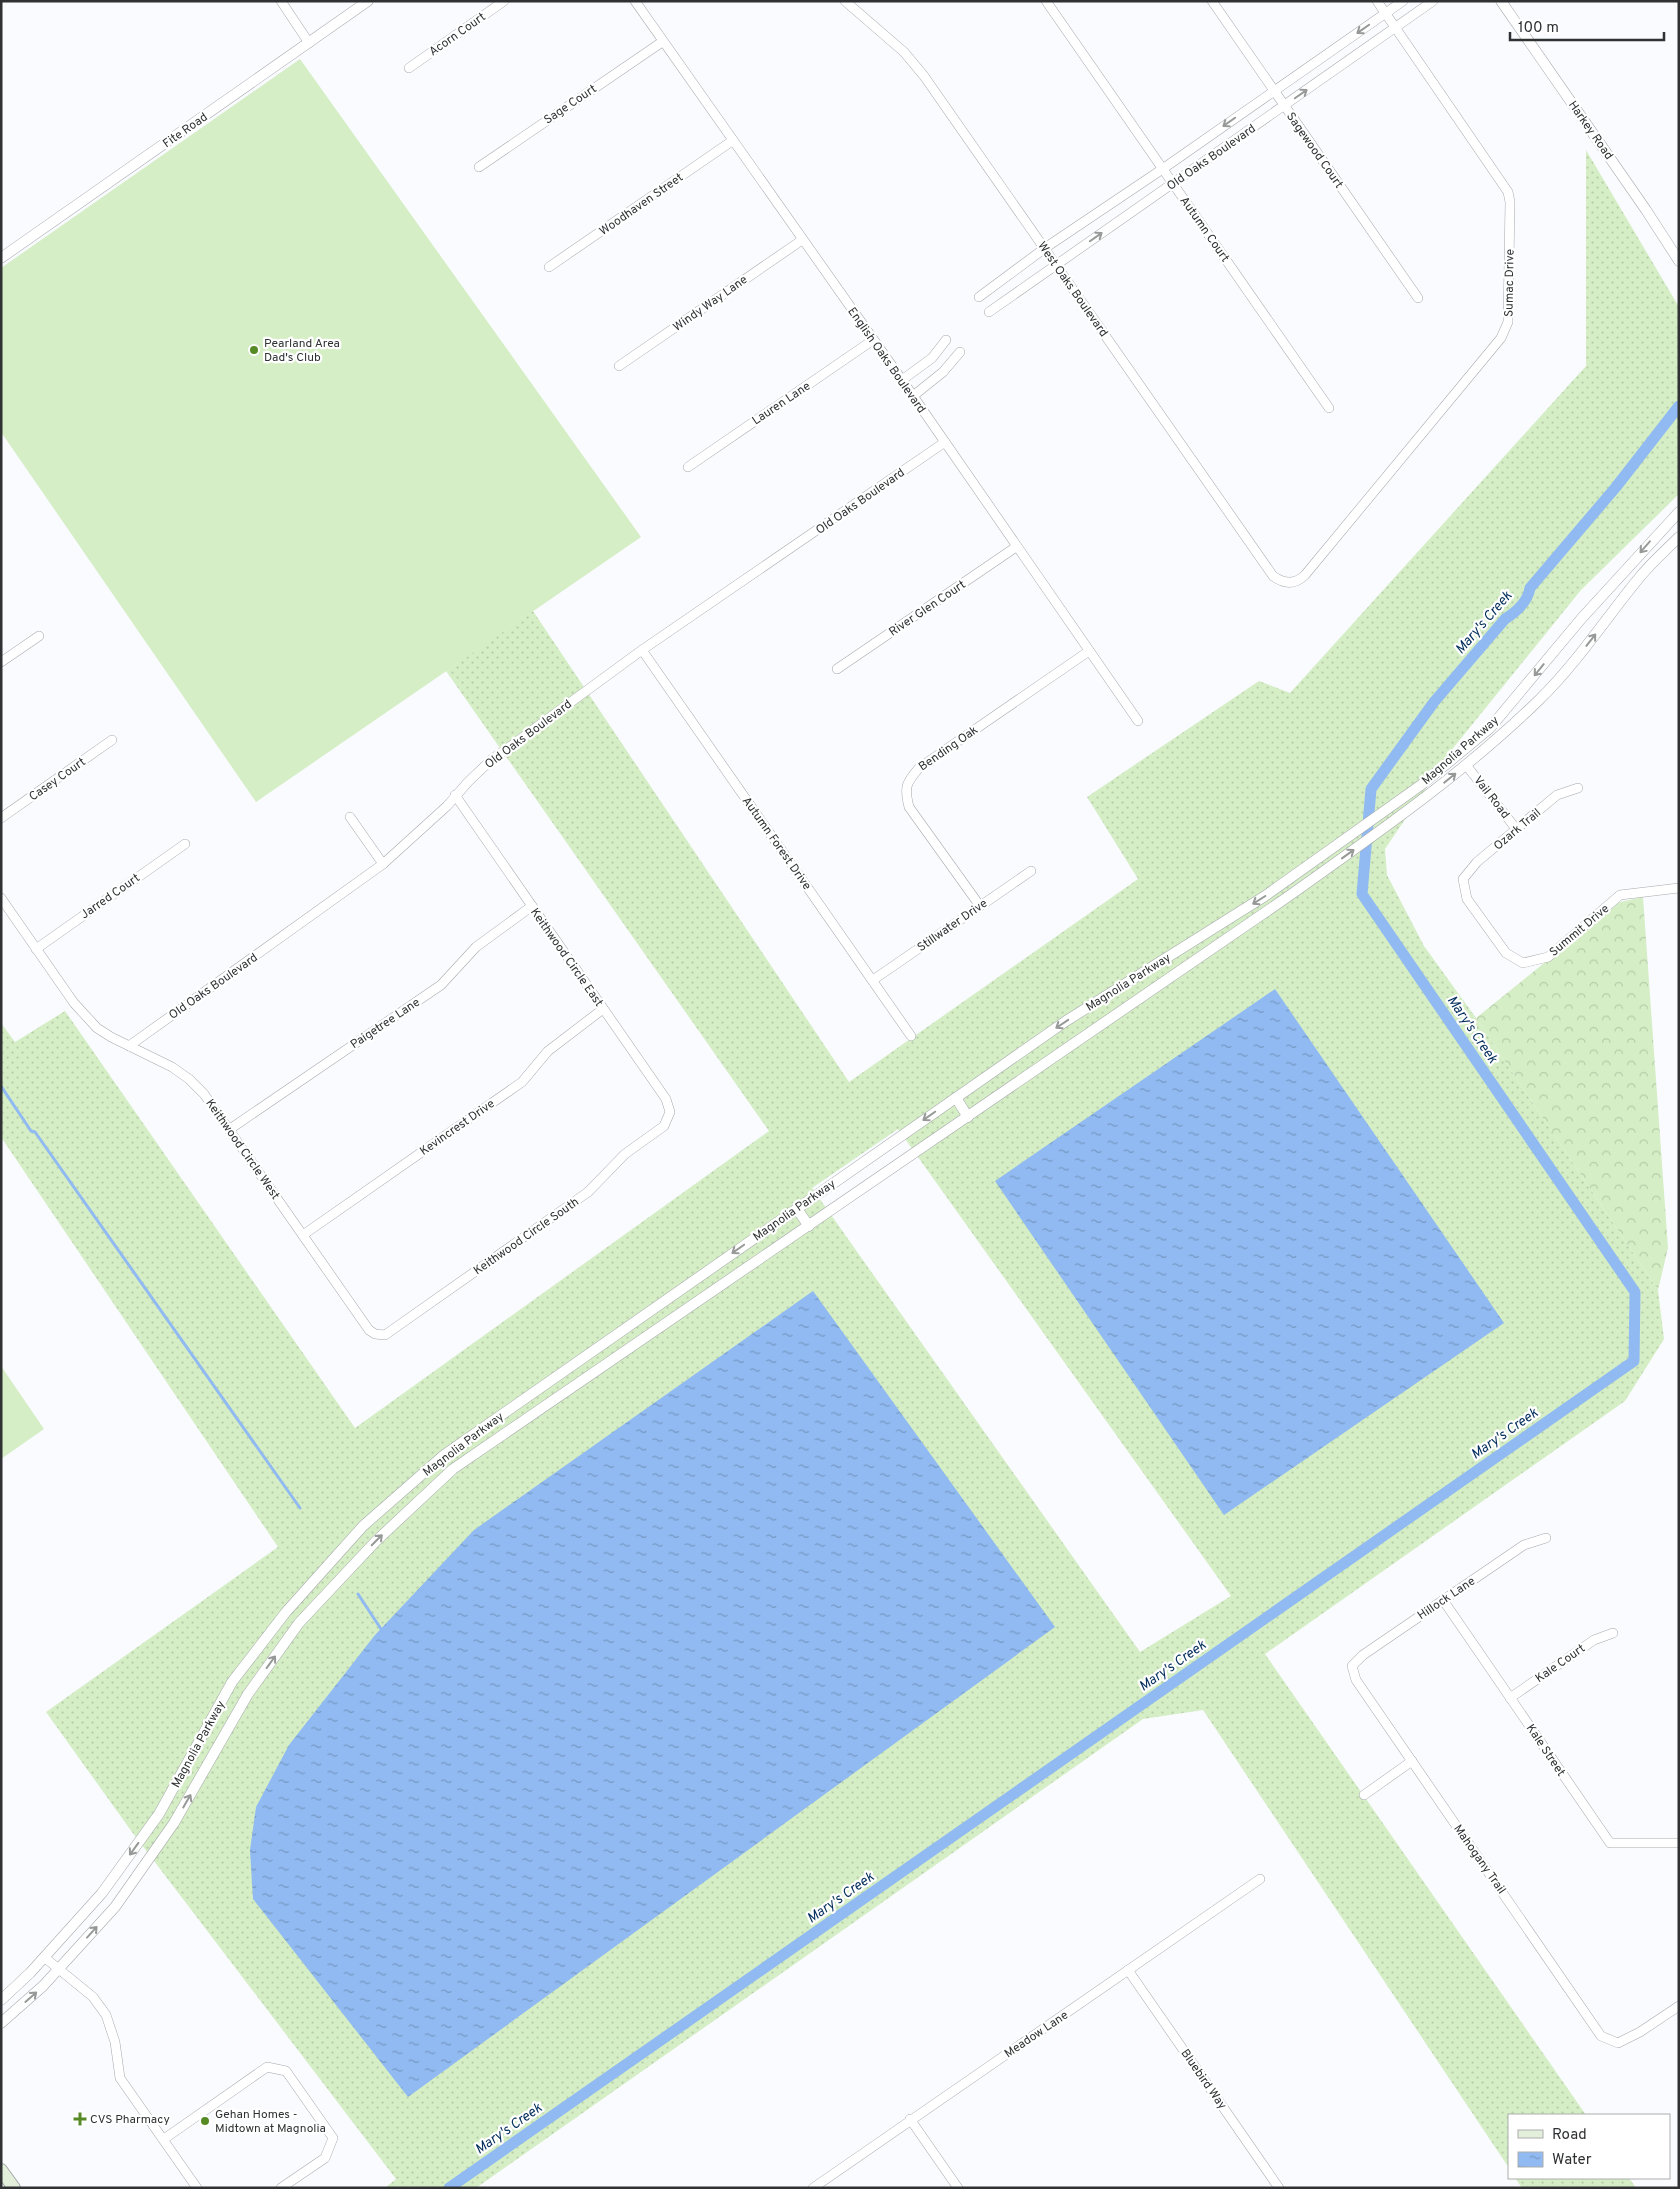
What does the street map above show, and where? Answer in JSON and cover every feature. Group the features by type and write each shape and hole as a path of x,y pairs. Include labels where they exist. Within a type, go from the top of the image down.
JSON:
{"main road":[{"path":"1,2170 14,2188"}],"street":[{"path":"281,1 309,43"},
{"name":"Fite Road","path":"1,258 368,1"},
{"name":"Acorn Court","path":"409,68 504,1"},
{"name":"English Oaks Boulevard","path":"635,1 662,42 902,380 1138,721"},
{"name":"West Oaks Boulevard","path":"845,1 904,52 924,76 1046,248 1272,576 1290,583"},
{"name":"Autumn Court","path":"1046,1 1164,168 1329,408"},
{"name":"Sagewood Court","path":"1212,1 1418,298"},
{"name":"Sumac Drive","path":"1290,583 1301,580 1306,575 1502,338 1508,322 1510,202 1508,192 1377,1"},
{"name":"Old Oaks Boulevard","path":"979,297 1046,248 1403,1"},
{"name":"Old Oaks Boulevard","path":"989,312 1433,1"},
{"name":"Harkey Road","path":"1501,1 1646,210 1679,261"},
{"name":"Sage Court","path":"479,167 662,42"},
{"name":"Woodhaven Street","path":"550,267 732,141"},
{"name":"Windy Way Lane","path":"619,366 802,240"},
{"name":"Lauren Lane","path":"688,467 873,340"},
{"path":"902,380 932,358 946,340"},
{"path":"913,396 943,372 960,352"},
{"name":"Old Oaks Boulevard","path":"129,1046 383,864 447,806 492,759 642,650 945,442"},
{"name":"Magnolia Parkway","path":"1,2000 44,1957 102,1892 159,1814 232,1682 286,1612 363,1526 444,1455 1066,1021 1266,896 1402,799 1490,728 1581,619 1679,512"},
{"name":"Magnolia Parkway","path":"1,2023 43,1986 116,1907 174,1823 248,1694 299,1623 376,1541 453,1468 968,1117 1412,808 1466,765 1539,700 1584,649 1640,576 1679,537"},
{"name":"River Glen Court","path":"837,669 1016,547"},
{"path":"1,662 38,636"},
{"name":"Autumn Forest Drive","path":"642,650 911,1036"},
{"name":"Bending Oak","path":"980,906 909,807 905,793 908,780 918,768 1089,651"},
{"name":"Casey Court","path":"1,818 112,740"},
{"name":"Vail Road","path":"1466,765 1517,830"},
{"name":"Ozark Trail","path":"1463,879 1477,862 1557,796 1578,788"},
{"name":"Keithwood Circle East","path":"456,795 666,1099 670,1112 667,1122"},
{"path":"350,817 383,864"},
{"name":"Jarred Court","path":"36,948 185,844"},
{"name":"Stillwater Drive","path":"873,980 1031,871"},
{"name":"Summit Drive","path":"1463,879 1467,899 1506,953 1523,964 1548,957 1620,895 1679,888"},
{"name":"Keithwood Circle West","path":"1,898 74,1003 97,1028 111,1037 172,1067 189,1079 204,1094 369,1330 376,1334"},
{"name":"Paigetree Lane","path":"230,1130 441,985 476,947 532,906"},
{"name":"Kevincrest Drive","path":"303,1236 522,1082 548,1052 603,1009"},
{"path":"956,1098 968,1117"},
{"name":"Keithwood Circle South","path":"376,1334 386,1335 392,1333 588,1192 625,1154 667,1122"},
{"path":"797,1209 809,1226"},
{"path":"428,1469 439,1482"},
{"name":"Hillock Lane","path":"1352,1666 1363,1655 1524,1545 1546,1538"},
{"name":"Kale Street","path":"1443,1600 1610,1843 1679,1843"},
{"name":"Kale Court","path":"1510,1698 1594,1640 1613,1633"},
{"path":"268,1634 283,1645"},
{"name":"Mahogany Trail","path":"1352,1666 1356,1680 1601,2036 1618,2043 1640,2032 1679,2006"},
{"path":"1364,1795 1412,1761"},
{"name":"Meadow Lane","path":"813,2188 910,2119 1260,1879"},
{"path":"44,1957 93,1997 106,2015 115,2042 120,2078 197,2188"},
{"name":"Bluebird Way","path":"1128,1970 1279,2188"},
{"path":"164,2140 267,2067 286,2071 333,2138 325,2158 280,2188"},
{"path":"910,2119 958,2188"}],"green space":[{"name":"Pearland Area Dad's Club","path":"300,59 641,537 256,802 1,432 1,268"},
{"path":"1586,150 1679,307 1679,494 1581,590 1454,747 1385,849 1387,875 1424,946 1476,1018 1658,1290 1664,1339 1625,1401 1265,1654 1585,2114 1508,2114 1508,2167 1203,1710 1143,1719 476,2188 385,2188 396,2179 132,1832 46,1712 278,1547 1,1137 1,1023 15,1042 65,1011 355,1428 769,1131 446,671 533,611 849,1082 1138,879 1087,797 1259,681 1290,693 1586,366","holes":["898,1129 1231,1596 1140,1652 812,1188"]},
{"path":"1643,897 1668,1248 1658,1290 1476,1018 1620,902"},
{"path":"1,1366 44,1429 1,1459"},
{"path":"1516,2179 1630,2179 1636,2188 1522,2188"}],"water":[{"path":"1275,989 1504,1323 1224,1515 995,1181"},
{"path":"813,1291 1055,1627 408,2097 253,1899 250,1850 256,1807 289,1745 375,1635 474,1530"}],"waterway":[{"name":"Mary's Creek","path":"449,2188 1634,1361 1635,1292 1362,894 1371,789 1434,702 1505,619 1521,606 1530,588 1616,487 1679,406"},
{"path":"1,1086 31,1131 35,1132 300,1508"},
{"path":"358,1594 381,1629"}],"place":[{"name":"Pearland Area Dad's Club","path":"254,350"},
{"name":"CVS Pharmacy","path":"80,2119"},
{"name":"Gehan Homes - Midtown at Magnolia","path":"205,2121"}]}
